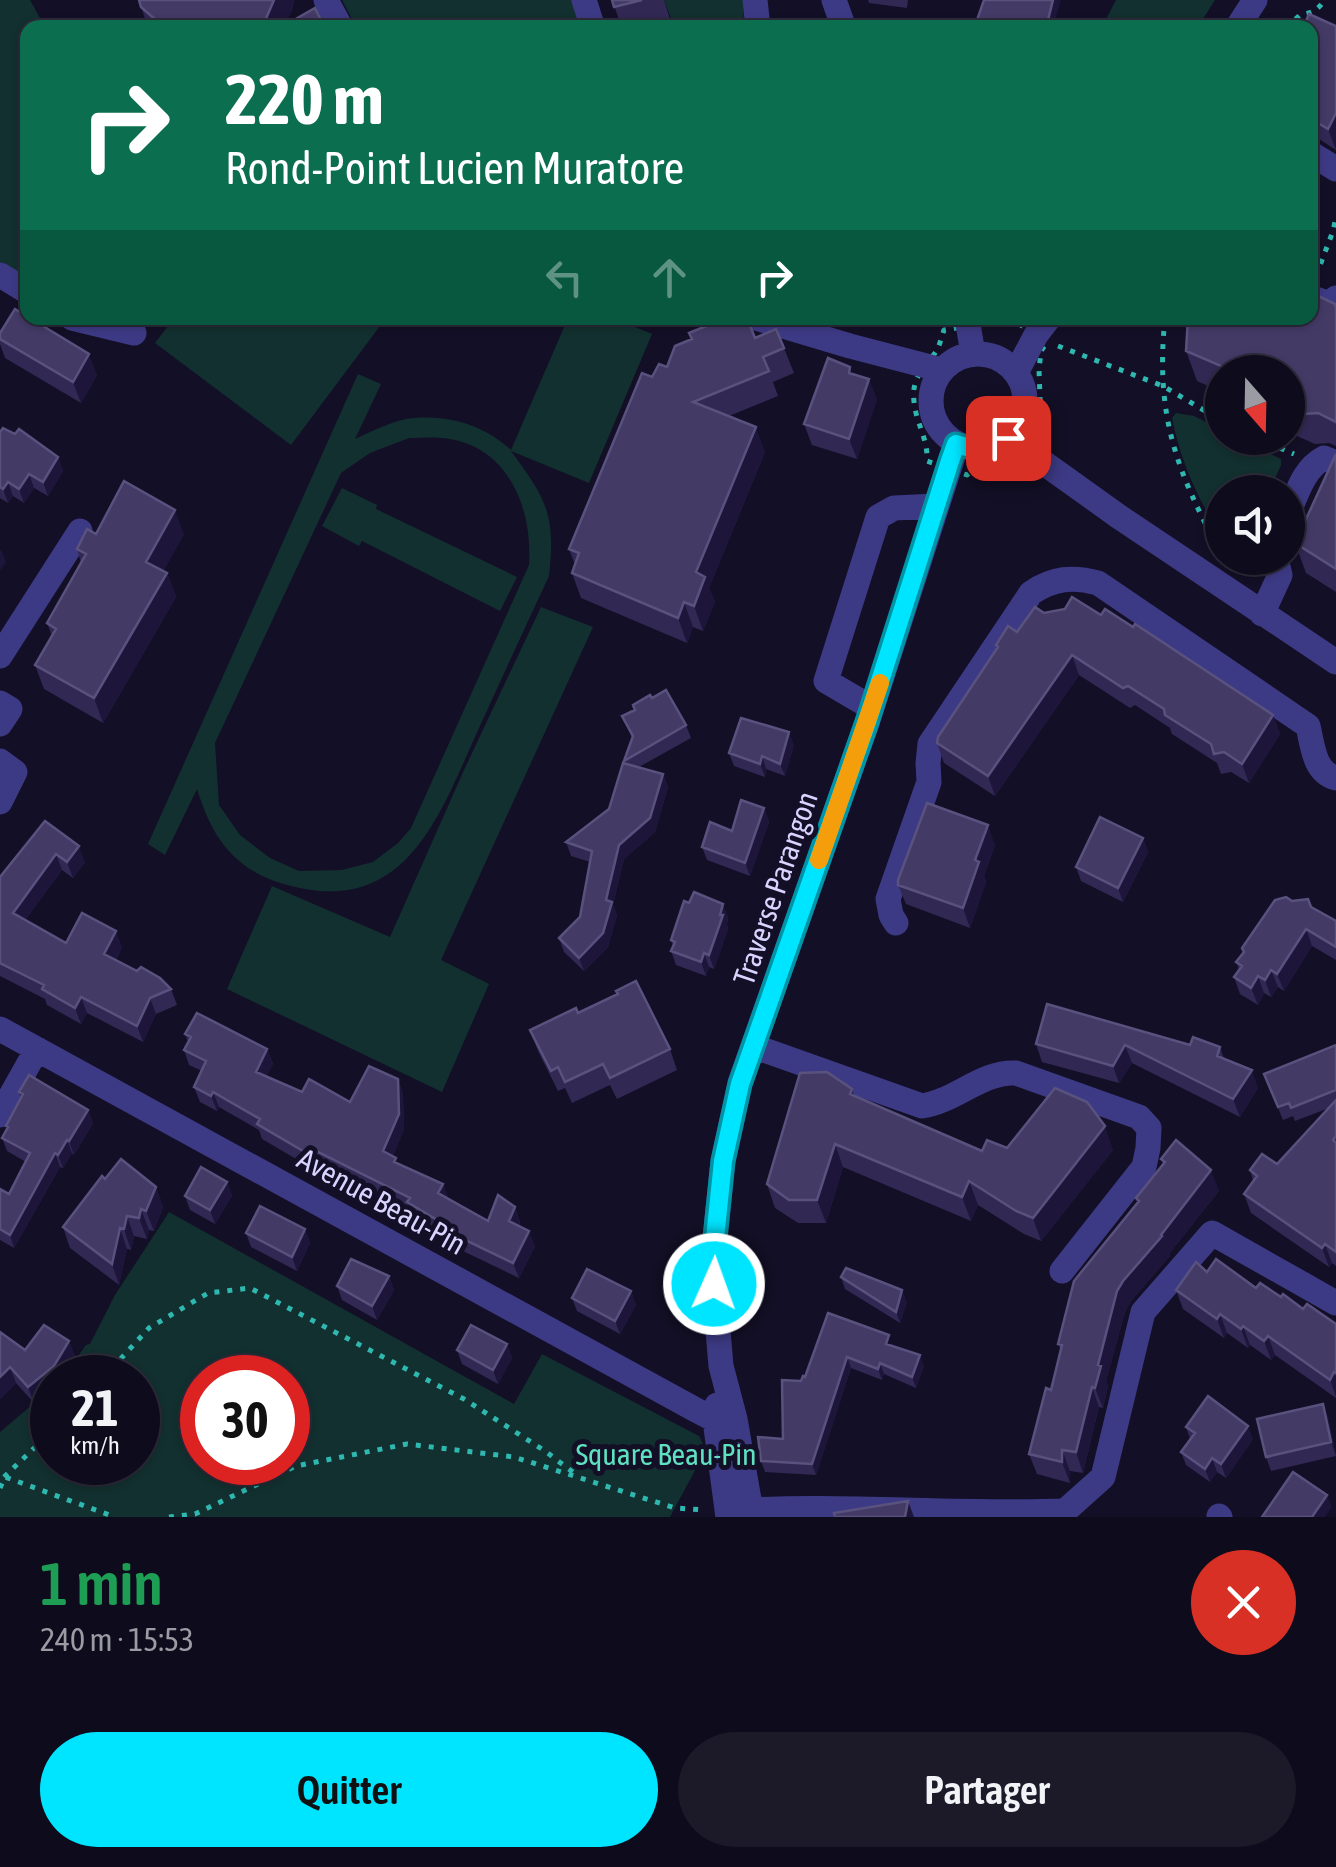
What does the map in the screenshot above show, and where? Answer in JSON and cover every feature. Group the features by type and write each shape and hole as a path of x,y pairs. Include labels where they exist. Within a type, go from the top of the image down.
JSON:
{"street":[{"path":"1318,292 1330,304 1336,298"},
{"path":"101,325 134,333"},
{"path":"780,325 942,370"},
{"path":"978,325 996,362 1023,386 1026,400 1018,427 1008,438 984,449 956,444 940,430 931,411 932,390 942,370 962,357 996,362 1029,347 1038,328"},
{"path":"1008,438 1336,662"},
{"name":"Traverse Parangon","path":"734,1514 714,1284 723,1161 740,1084 872,708 956,444"},
{"path":"1305,476 1324,458 1336,464"},
{"path":"872,708 826,681 837,645 878,517 894,508 936,506"},
{"path":"0,656 80,531"},
{"path":"1262,614 1280,575"},
{"path":"896,924 888,900 929,782 930,744 1031,593 1046,583 1083,579 1098,583 1308,726 1319,769 1336,778"},
{"path":"0,702 10,710 0,724"},
{"path":"0,761 15,772 2,793"},
{"name":"Avenue Beau-Pin","path":"0,1029 725,1419"},
{"path":"753,1046 922,1106 938,1104 1002,1072 1016,1073 1138,1117 1148,1128 1144,1167 1062,1271"},
{"path":"0,1114 37,1049"},
{"path":"734,1514 1066,1511 1103,1477 1143,1312 1212,1233 1336,1304"}],"path":[{"path":"1294,20 1300,14 1319,9 1325,0"},
{"path":"1318,273 1336,217"},
{"path":"1165,325 1166,422 1184,479 1205,520"},
{"path":"1038,328 1088,356 1163,386 1205,411"},
{"path":"1038,328 1041,425 1046,444"},
{"path":"963,473 968,475 987,462 1006,462 1027,470 1029,467"},
{"path":"124,1355 149,1328 208,1293 250,1288 464,1399 580,1478"},
{"path":"169,1517 195,1514 296,1466 408,1444 514,1457 675,1508 734,1514"},
{"path":"0,1488 3,1478 30,1452"},
{"path":"3,1478 116,1517"}],"green space":[{"path":"0,0 30,0 41,20 20,20 20,278 0,266"},
{"path":"342,0 577,0 584,20 352,20"},
{"path":"664,0 743,0 744,20 672,20"},
{"path":"1116,0 1215,0 1202,20 1106,20"},
{"path":"169,325 381,325 291,445 155,343"},
{"path":"565,325 630,325 652,334 589,483 511,451 546,508 551,537 549,576 449,795 412,852 389,874 360,887 326,891 284,884 251,870 227,849 210,822 197,789 165,855 148,844 358,374 381,384 355,439 400,421 442,418 467,424 511,450","holes":["409,438 441,438 483,452 511,482 526,521 529,565 411,828 373,862 342,870 299,871 270,858 240,835 219,805 215,743 341,473 370,453"]},
{"path":"1176,413 1205,422 1205,455 1273,455 1281,459 1277,475 1205,475 1205,509 1185,464 1172,418"},
{"path":"342,488 377,505 376,509 517,577 500,611 362,541 359,546 322,526"},
{"path":"541,607 593,627 441,960 489,984 442,1092 227,989 272,886 390,937"},
{"name":"Square Beau-Pin","path":"169,1212 514,1404 542,1354 699,1436 706,1450 670,1517 0,1517 0,1432 30,1407 30,1485 160,1485 160,1355 79,1355 90,1344 115,1295"}],"building":[{"path":"139,0 274,0 265,20 156,20"},
{"path":"612,0 642,0 614,7"},
{"path":"984,0 1053,0 1048,20 977,20"},
{"path":"315,8 321,20 294,20"},
{"path":"1309,14 1336,26 1336,113 1328,129 1318,123 1318,20 1306,20"},
{"path":"1318,296 1336,308 1336,422 1318,413 1305,414 1305,355 1205,355 1205,359 1186,351 1188,325 1318,325"},
{"path":"15,309 20,312 20,325 41,325 89,354 73,382 0,339"},
{"path":"709,325 750,325 755,338 776,329 784,348 763,357 769,371 693,402 756,427 696,572 705,577 694,606 684,602 678,618 572,573 579,553 569,549 642,373 652,377 659,364 667,367 675,346 692,339 689,333"},
{"path":"828,358 850,367 849,373 869,379 849,439 804,424"},
{"path":"3,428 15,434 19,429 58,457 43,482 29,474 19,489 8,482 3,489 0,487"},
{"path":"1336,454 1336,569 1305,549 1305,521"},
{"path":"124,481 175,510 146,562 167,573 94,698 35,665 56,629 47,623 86,554 77,549 87,529 96,534"},
{"path":"1072,597 1101,615 1105,609 1133,627 1135,624 1273,715 1242,764 1224,752 1214,754 1211,744 1165,715 1164,709 1072,655 988,776 937,743 1008,626 1017,632 1035,607 1044,613 1065,609"},
{"path":"666,690 686,725 624,761 633,736 622,716 635,710 633,705"},
{"path":"741,718 789,732 780,764 762,756 760,764 729,753"},
{"path":"623,763 663,774 650,818 619,845 606,900 612,902 603,933 579,958 559,938 580,917 592,851 566,842 609,809"},
{"path":"741,800 764,808 745,863 702,847 710,822 732,831"},
{"path":"927,803 988,825 963,908 898,885"},
{"path":"1100,817 1143,838 1118,888 1076,867"},
{"path":"45,821 79,846 67,862 56,854 13,913 66,943 82,913 116,931 104,954 137,971 141,967 171,989 150,998 137,1026 81,997 75,1008 42,989 44,985 0,963 0,877"},
{"path":"694,892 723,904 709,955 704,953 701,962 671,951 684,901 689,903"},
{"path":"1286,897 1292,901 1308,899 1311,907 1336,921 1336,947 1306,929 1277,974 1271,970 1265,980 1258,976 1251,988 1234,977 1242,966 1236,962 1275,900"},
{"path":"636,981 670,1049 610,1078 603,1064 565,1082 558,1067 551,1071 530,1030 576,1008 578,1013"},
{"path":"1047,1004 1190,1045 1193,1037 1220,1047 1217,1056 1252,1070 1233,1099 1125,1045 1113,1066 1036,1044"},
{"path":"197,1013 267,1049 256,1072 302,1092 309,1079 350,1102 369,1066 398,1079 399,1114 383,1151 396,1158 394,1162 443,1184 438,1193 488,1221 498,1195 515,1207 509,1221 529,1231 513,1263 434,1225 437,1220 407,1202 410,1198 318,1152 315,1158 257,1124 260,1119 213,1092 211,1096 194,1087 206,1061 184,1050 191,1037 185,1034"},
{"path":"1336,1045 1336,1090 1291,1108 1289,1103 1278,1107 1264,1074"},
{"path":"827,1072 852,1089 850,1094 982,1151 987,1140 1007,1148 1055,1088 1087,1102 1105,1126 1033,1218 969,1181 962,1197 835,1144 817,1200 789,1200 767,1184 800,1073"},
{"path":"29,1075 88,1110 69,1141 58,1155 55,1153 10,1235 0,1229 0,1189 9,1194 30,1153 2,1138"},
{"path":"1336,1100 1336,1252 1325,1244 1322,1248 1244,1194 1257,1176 1250,1170 1262,1154 1277,1164"},
{"path":"1176,1140 1211,1170 1117,1291 1098,1365 1101,1366 1076,1452 1062,1450 1062,1462 1029,1454 1046,1388 1051,1390 1074,1281 1139,1201 1136,1198 1165,1162 1161,1159"},
{"path":"121,1159 156,1187 146,1211 141,1209 139,1218 127,1216 124,1229 120,1228 112,1264 63,1227 102,1176 105,1179"},
{"path":"201,1167 227,1182 210,1210 185,1196"},
{"path":"260,1206 305,1229 292,1257 246,1233"},
{"path":"351,1259 389,1276 372,1306 337,1286"},
{"path":"1216,1259 1256,1288 1260,1283 1303,1309 1307,1304 1336,1324 1336,1373 1330,1380 1268,1336 1264,1341 1220,1314 1217,1319 1176,1290 1196,1262 1207,1272"},
{"path":"846,1268 902,1290 896,1312 841,1277"},
{"path":"587,1269 631,1291 615,1321 572,1298"},
{"path":"828,1313 889,1335 886,1344 920,1355 912,1377 880,1363 878,1369 847,1357 812,1464 761,1461 758,1437 783,1439 782,1380 801,1381 805,1377"},
{"path":"44,1325 69,1341 61,1355 30,1355 28,1387 10,1367 0,1377 0,1332 25,1350"},
{"path":"471,1325 507,1344 493,1370 457,1350"},
{"path":"1208,1396 1248,1426 1221,1464 1212,1458 1205,1469 1181,1452 1195,1433 1186,1427"},
{"path":"1323,1404 1331,1442 1266,1457 1257,1419"},
{"path":"1293,1472 1327,1495 1312,1517 1262,1517"},
{"path":"908,1501 905,1517 835,1517 834,1513"}],"slow traffic":[{"path":"819,860 880,683"}],"route":[{"path":"714,1284 723,1161 740,1084 867,722 950,461 956,444 984,449 1008,438"}]}
